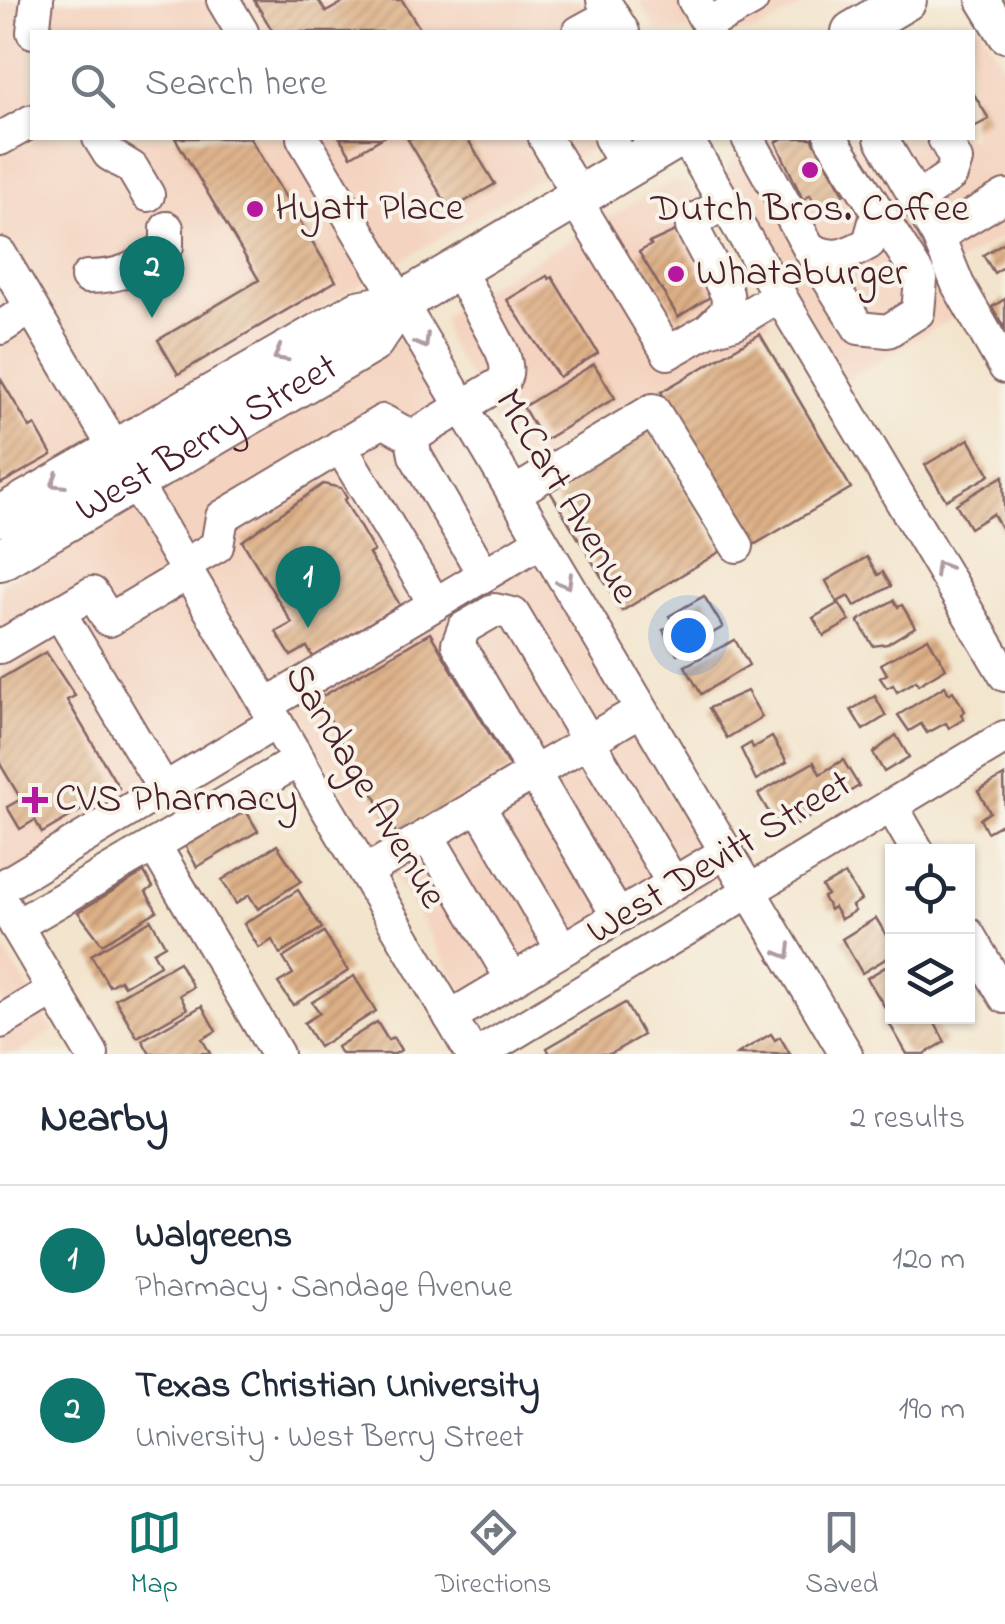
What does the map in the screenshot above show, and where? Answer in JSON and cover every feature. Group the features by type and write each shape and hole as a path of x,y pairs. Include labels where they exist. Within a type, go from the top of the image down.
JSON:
{"main road":[{"path":"855,30 906,0"},
{"name":"West Berry Street","path":"0,560 124,465 358,311 400,303 577,197 618,152 669,140"},
{"name":"West Berry Street","path":"0,516 124,465"}],"street":[{"path":"33,30 37,0"},
{"path":"222,0 241,30"},
{"path":"694,0 708,24 752,0"},
{"path":"984,0 1005,36"},
{"path":"584,30 613,15"},
{"path":"0,139 30,122"},
{"path":"100,140 109,154 132,168 148,195"},
{"name":"McCart Avenue","path":"304,140 846,1054"},
{"path":"546,140 668,354 708,330 726,312 727,294 692,227 695,220 725,203"},
{"path":"687,140 1005,675"},
{"path":"749,140 809,248 860,328 888,331 918,312 922,279 832,140"},
{"path":"882,140 938,236 958,285 1005,367"},
{"path":"916,199 951,174 956,160 945,140"},
{"path":"938,236 1005,196"},
{"path":"809,248 820,255 845,256 869,243 878,211"},
{"path":"87,277 118,277 147,260 168,246 168,228"},
{"name":"Sandage Avenue","path":"0,254 476,1054"},
{"path":"412,436 502,382 507,365 458,269"},
{"path":"708,330 736,322 780,296"},
{"path":"0,328 32,308"},
{"path":"513,494 653,410 736,546"},
{"path":"0,647 92,593 109,620 217,546 222,517 383,421 412,436"},
{"path":"412,436 414,454 484,575"},
{"path":"340,446 435,604"},
{"path":"0,888 164,789 435,604 541,541"},
{"path":"618,916 458,644 464,628 496,610 513,614 673,883"},
{"path":"59,612 164,789"},
{"path":"365,872 641,710"},
{"name":"West Devitt Street","path":"476,1054 1005,737"},
{"path":"92,1054 8,913 154,845 298,760"},
{"path":"478,805 562,950"},
{"path":"891,806 913,844"},
{"path":"427,835 512,979"},
{"path":"154,845 277,1054"},
{"path":"450,1016 726,852"},
{"path":"975,946 1005,997"},
{"path":"0,1022 54,990"}],"shaded area":[{"path":"0,0 582,0 600,30 30,30 30,140 605,140 0,498"},
{"path":"639,0 812,0 760,30 657,30"},
{"path":"961,20 980,26 1005,69 1005,235 954,265 977,304 845,380 725,173 734,156 762,140 975,140 975,30 944,30"},
{"path":"671,182 687,183 771,322 523,470 446,339 443,319 458,303"},
{"path":"407,333 718,880 479,1017 306,729 268,747 0,910 0,586"},
{"path":"0,943 54,1031 17,1054 0,1054"}],"building":[{"path":"254,0 318,0 326,12 347,0 402,0 421,30 272,30"},
{"path":"975,96 989,119 975,126"},
{"name":"Hyatt Place","path":"176,140 251,140 336,281 178,374 158,340 259,280"},
{"path":"341,140 379,140 351,156"},
{"path":"408,140 468,140 495,184 450,210"},
{"name":"Dutch Bros. Coffee","path":"813,140 844,194 818,208 810,195 803,200 776,142"},
{"name":"Whataburger","path":"675,231 713,295 678,317 639,252"},
{"path":"1005,242 1005,266 994,273 983,255"},
{"path":"547,276 552,277 598,353 559,377 507,300"},
{"path":"1005,299 1005,329 992,307"},
{"path":"760,334 851,488 752,546 661,392"},
{"path":"594,364 615,398 543,441 523,407"},
{"path":"0,378 30,428 35,425 52,455 0,484"},
{"path":"647,428 721,551 622,611 548,488"},
{"path":"969,439 990,475 946,500 925,465"},
{"path":"1003,476 1005,535 993,514 970,528 956,504"},
{"path":"323,484 341,488 374,551 369,554 400,605 313,657 307,647 291,656 276,632 292,623 242,541"},
{"path":"867,557 878,575 883,572 891,586 855,606 849,596 837,602 826,581"},
{"path":"704,596 723,627 677,654 663,630 673,624 669,616"},
{"path":"894,600 898,607 902,605 915,627 887,644 873,646 858,621"},
{"path":"839,603 850,621 824,636 813,618"},
{"path":"430,633 510,768 397,835 318,699"},
{"path":"928,638 946,668 918,685 916,681 897,692 893,685 887,688 880,678 887,674 881,664"},
{"path":"735,640 749,665 701,694 685,666"},
{"name":"CVS Pharmacy","path":"46,652 75,696 67,700 119,788 42,833 35,820 20,829 7,807 21,799 0,764 0,679"},
{"path":"945,686 949,694 953,691 965,711 961,714 964,719 949,728 946,723 927,733 921,724 909,731 898,715"},
{"path":"747,691 762,717 727,738 709,708"},
{"path":"875,696 886,716 863,730 851,710"},
{"path":"896,735 909,757 884,772 873,753"},
{"path":"772,737 787,762 756,780 741,749 751,743 753,748"},
{"path":"843,760 859,786 825,806 818,796 814,798 822,810 789,829 782,817 774,821 758,794 814,762 820,774"},
{"path":"1004,776 1005,822 987,832 980,819 990,812 978,791"},
{"path":"242,804 258,831 197,867 184,844"},
{"path":"277,845 301,881 258,909 249,895 236,904 222,880"},
{"path":"144,872 153,887 146,892 157,911 102,944 78,912"},
{"path":"845,874 861,900 852,906 855,911 841,919 834,907 830,910 822,887"},
{"path":"298,890 322,928 280,954 272,940 259,948 244,924"},
{"path":"876,918 885,933 885,959 862,973 842,939"},
{"path":"151,920 165,945 153,952 160,965 124,986 120,980 109,986 91,955"},
{"path":"324,932 348,971 293,1005 278,983 293,974 283,958"},
{"path":"179,962 193,987 180,995 187,1009 137,1037 115,999"},
{"path":"885,967 885,1007 867,978"},
{"path":"354,976 376,1011 319,1047 304,1023 320,1013 312,1002"},
{"path":"625,1003 643,1035 610,1054 550,1054 547,1048"},
{"path":"202,1006 216,1031 202,1039 210,1053 150,1054 142,1040"},
{"path":"377,1022 388,1040 393,1037 401,1050 395,1054 341,1054 337,1047"},
{"path":"890,1024 935,1024 945,1042 924,1054 907,1054"},
{"path":"771,1034 775,1040 780,1037 790,1054 737,1054"}],"place":[{"name":"Dutch Bros. Coffee","path":"810,170"},
{"name":"Hyatt Place","path":"255,209"},
{"name":"Whataburger","path":"676,274"},
{"name":"Texas Christian University","path":"152,318"},
{"name":"Walgreens","path":"308,628"},
{"name":"CVS Pharmacy","path":"35,800"}]}
